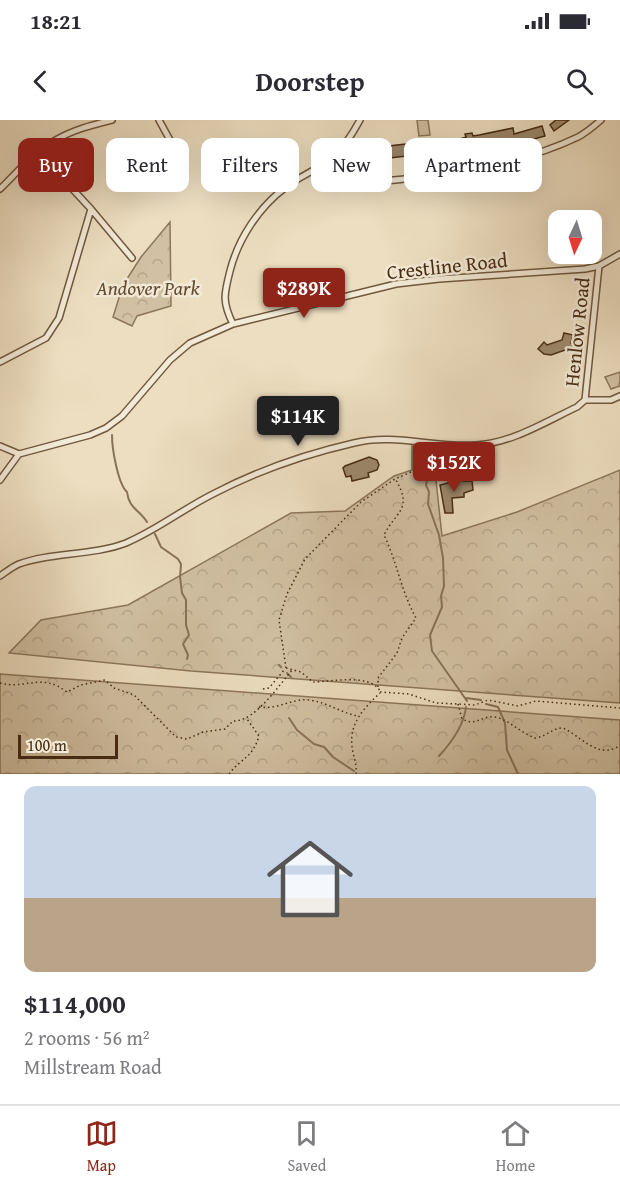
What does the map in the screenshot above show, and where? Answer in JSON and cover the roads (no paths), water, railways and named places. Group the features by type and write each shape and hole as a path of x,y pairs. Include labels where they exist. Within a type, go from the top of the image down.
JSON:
{"street":[{"path":"59,138 83,127 112,120"},
{"path":"159,120 169,138"},
{"path":"348,138 360,120"},
{"path":"392,180 438,175 550,149 581,135 601,120"},
{"path":"0,189 18,171"},
{"path":"233,324 224,300 233,259 242,238 262,209 283,189 311,171"},
{"path":"75,192 132,258"},
{"path":"0,362 46,338 59,318 91,209"},
{"name":"Crestline Road","path":"19,454 77,439 106,428 122,416 170,360 190,343 233,324 396,284 599,266 620,255"},
{"name":"Henlow Road","path":"585,400 599,266"},
{"path":"0,576 22,563 125,543 153,530 203,499 238,482 339,447 378,439 439,445 474,446 494,443 522,433 577,407 585,400 611,400 620,396"},
{"path":"0,446 19,454 0,480"},
{"path":"439,465 468,457 474,446"}],"waterway":[{"path":"112,435 114,457 121,482 132,506 147,522"},
{"path":"430,463 431,453"},
{"path":"429,470 426,485 429,492 428,504 439,535 444,586 441,596 442,607 430,635 432,651 467,701"},
{"path":"155,534 161,547 178,559 181,564 180,577 182,593 186,600 186,625 189,635 183,644 188,655 187,659"},
{"path":"287,673 291,677"},
{"path":"466,698 481,700"},
{"path":"486,704 498,707 505,723 507,750 518,774"},
{"path":"439,756 456,733 463,720 466,707"},
{"path":"289,718 297,730 314,744 324,747 333,757 354,771"}],"park label":[{"name":"Andover Park","path":"148,288"}]}
